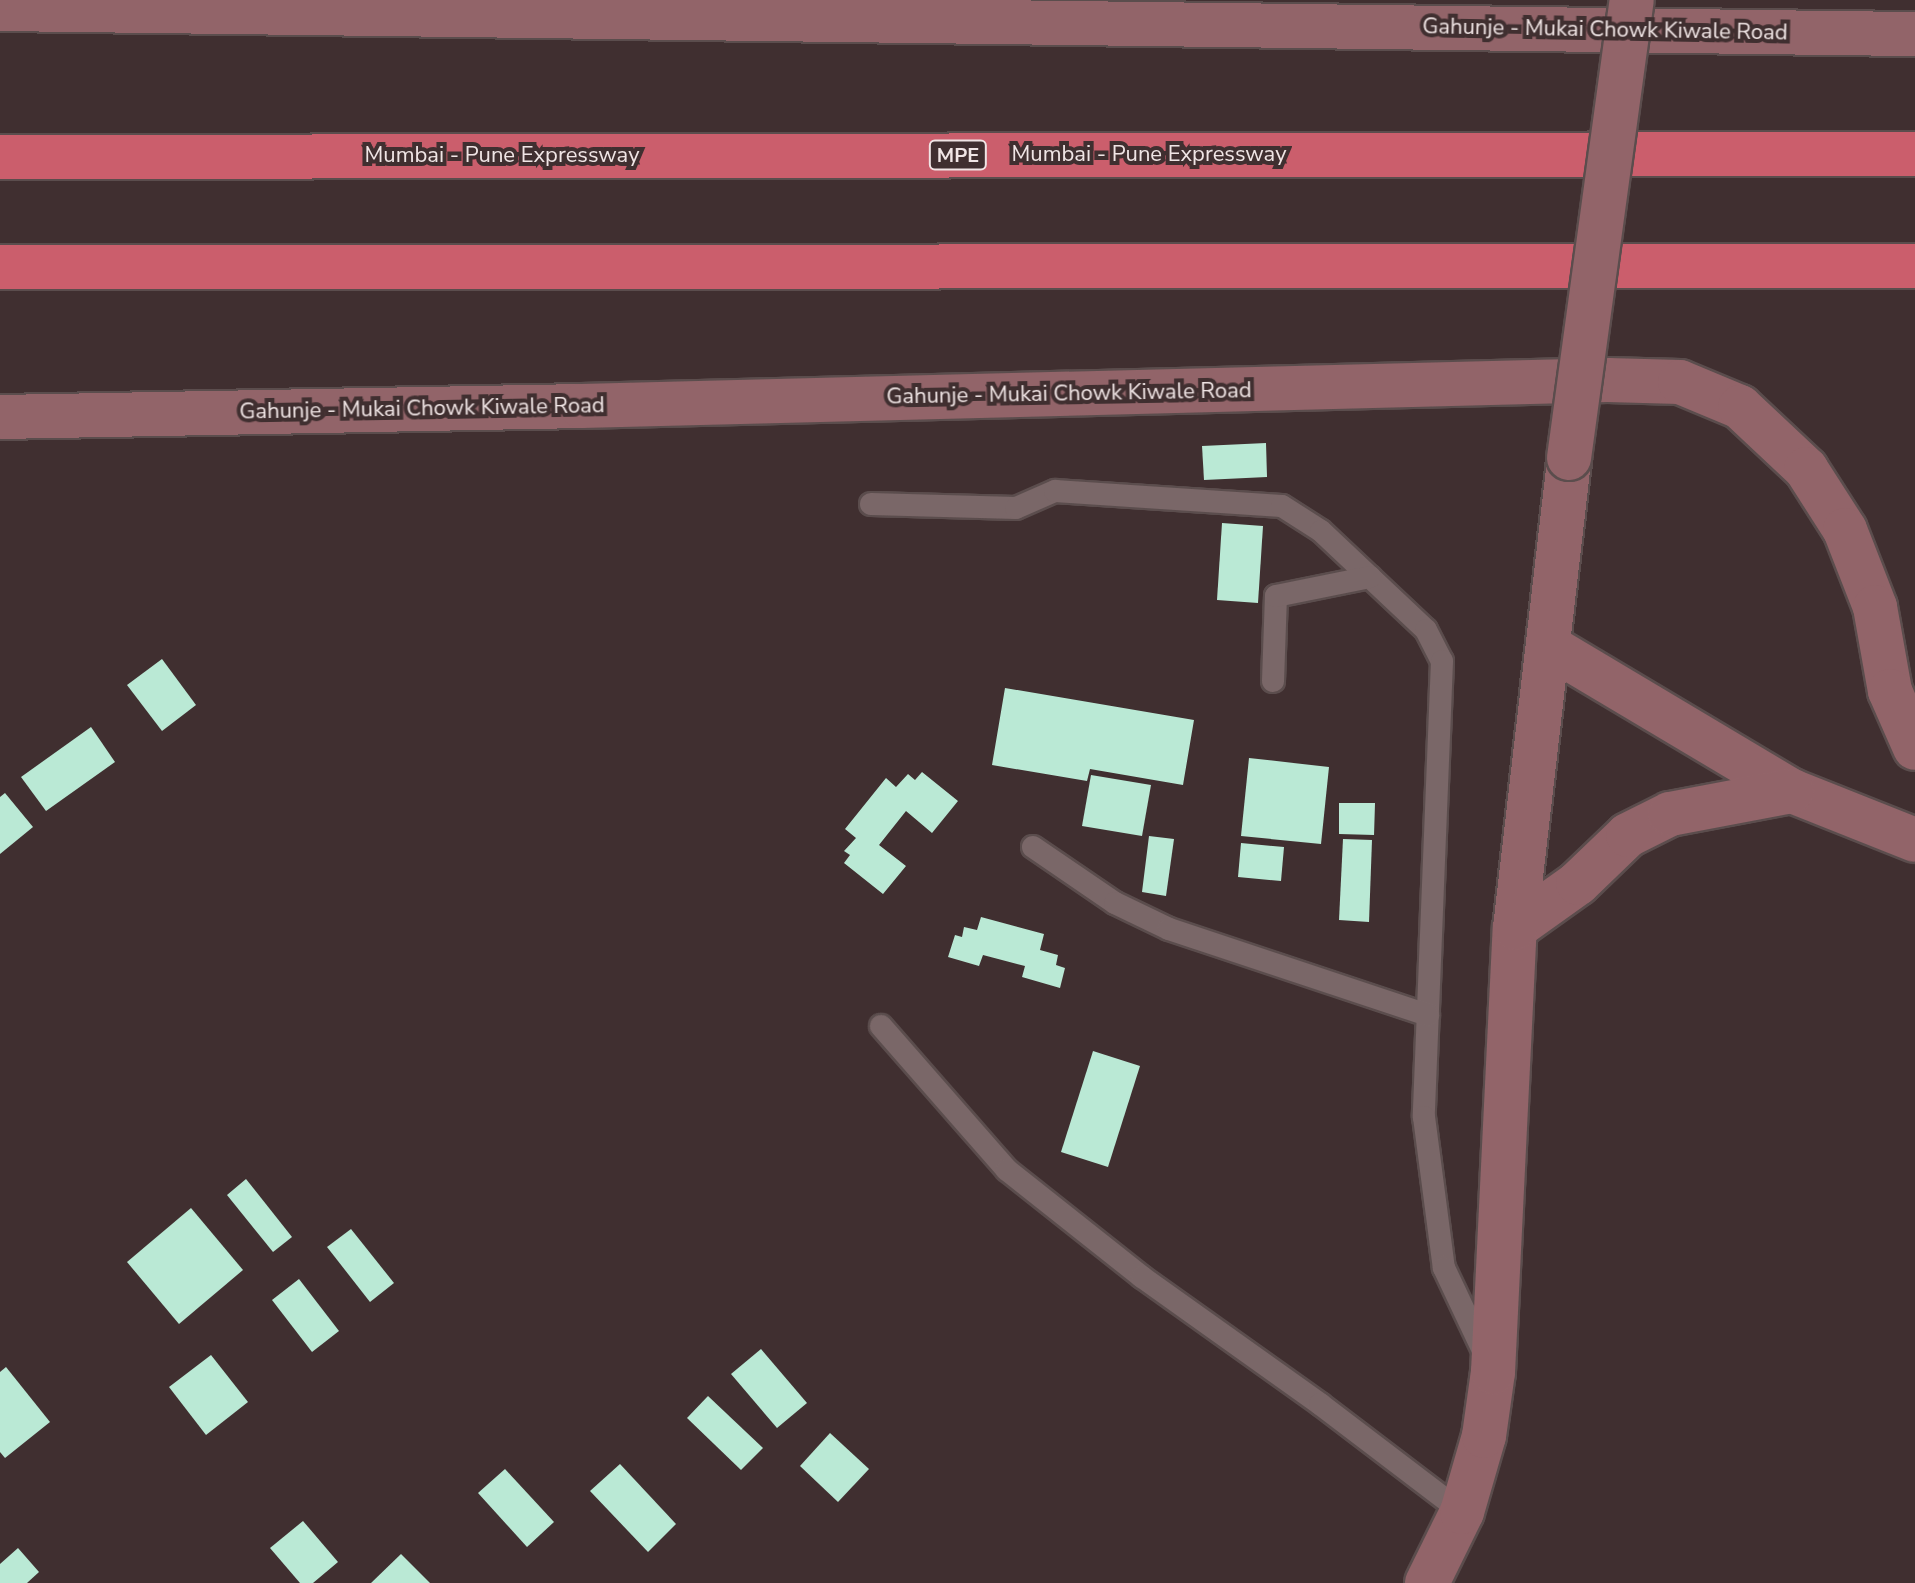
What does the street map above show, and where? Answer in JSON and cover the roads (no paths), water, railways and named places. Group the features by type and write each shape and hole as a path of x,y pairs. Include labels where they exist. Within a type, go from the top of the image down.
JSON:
{"highway":[{"name":"Mumbai - Pune Expressway","path":"0,157 1915,154"},
{"path":"0,267 1915,266"}],"street":[{"path":"1427,1583 1462,1512 1484,1436 1493,1372 1515,928 1550,647 1569,458 1632,0"},
{"name":"Gahunje - Mukai Chowk Kiwale Road","path":"0,9 1915,34"},
{"name":"Gahunje - Mukai Chowk Kiwale Road","path":"0,417 565,407 1608,380 1680,382 1740,407 1806,469 1845,530 1875,607 1890,691 1915,748"},
{"path":"1550,647 1792,791 1915,840"},
{"path":"1515,928 1578,883 1628,835 1670,814 1792,791"}],"lane":[{"path":"871,504 1016,508 1055,491 1282,506 1321,531 1426,630 1442,661 1424,1117 1444,1268 1493,1372"},
{"path":"1273,681 1276,596 1370,577"},
{"path":"1033,847 1115,903 1169,929 1428,1015"},
{"path":"881,1026 1007,1170 1142,1277 1320,1404 1462,1512"}]}
